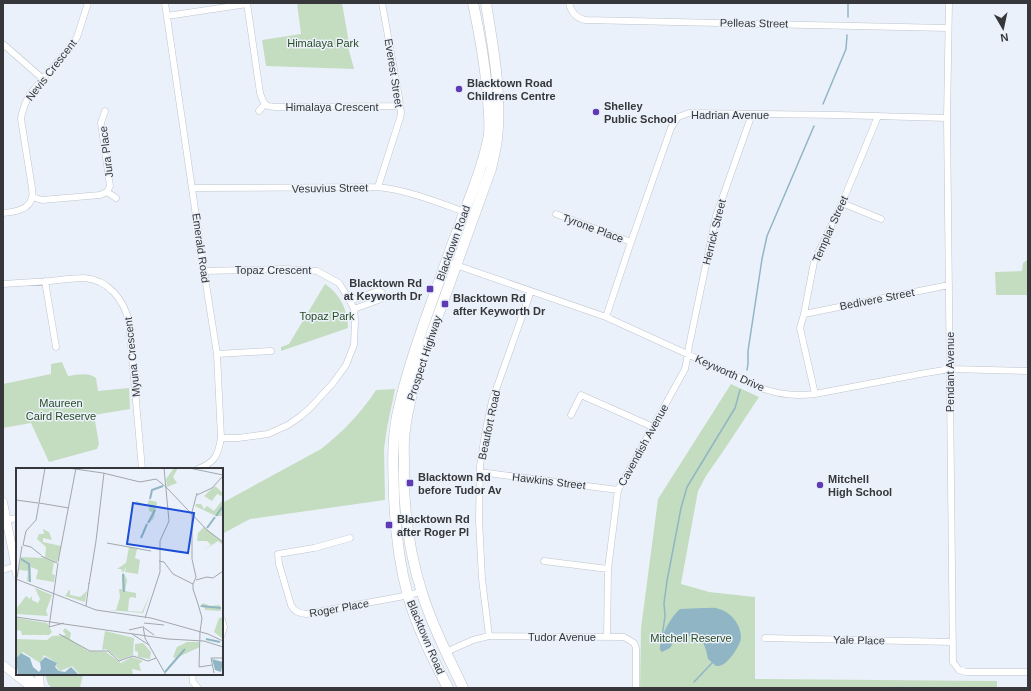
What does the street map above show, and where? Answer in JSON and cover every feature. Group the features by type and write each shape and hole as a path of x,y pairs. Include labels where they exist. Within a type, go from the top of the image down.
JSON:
{"main road":[{"name":"Blacktown Road","path":"448,688 418,622 408,595 400,559 393,477 394,436 410,362 485,154 489,129 486,71 473,3"},
{"name":"Prospect Highway","path":"464,688 446,652 421,592 410,548 404,488 405,430 409,404 418,371 491,169 497,139 498,99 495,58 486,3"}],"street":[{"name":"Nevis Crescent","path":"32,197 32,188 22,130 22,111 30,94 74,41 88,3"},
{"name":"Emerald Road","path":"165,3 217,354 221,438 219,450 216,456 208,465 200,468"},
{"name":"Everest Street","path":"378,188 399,124 401,113 382,3"},
{"name":"Pelleas Street","path":"568,3 574,14 585,20 948,28"},
{"name":"Pendant Avenue","path":"949,3 947,118 953,662 959,670 966,672 1028,672"},
{"path":"167,16 247,4 260,92 265,104 259,111"},
{"path":"3,44 43,79"},
{"name":"Himalaya Crescent","path":"265,104 275,107 400,106"},
{"name":"Jura Place","path":"32,197 42,200 100,195 107,192 110,186 101,123 106,111"},
{"name":"Hadrian Avenue","path":"606,317 671,128 678,117 689,113 947,118"},
{"name":"Herrick Street","path":"688,354 716,216 752,114"},
{"name":"Templar Street","path":"815,394 800,328 814,262 842,203 878,116"},
{"name":"Vesuvius Street","path":"192,188 390,188 465,212"},
{"name":"Jura Place","path":"107,192 116,198"},
{"path":"3,213 15,212 23,209 29,204 32,197"},
{"path":"842,203 881,219"},
{"name":"Tyrone Place","path":"556,214 631,242"},
{"name":"Keyworth Drive","path":"446,261 606,317 778,394 815,394 920,374 950,370 1028,372"},
{"name":"Topaz Crescent","path":"204,270 285,269 317,271 339,283 354,309 354,345 346,365 333,383 311,407 301,416 268,434 238,438 221,438"},
{"name":"Myuna Crescent","path":"3,284 84,278 98,282 116,294 125,306 129,322 142,468"},
{"path":"45,281 56,347"},
{"name":"Bedivere Street","path":"804,314 949,285"},
{"path":"350,300 379,291 383,295 381,299 354,309"},
{"name":"Beaufort Road","path":"489,636 482,579 479,520 480,472 485,434 492,401 531,291"},
{"path":"217,354 271,351"},
{"name":"Cavendish Avenue","path":"607,637 608,569 618,490 685,369 688,354"},
{"path":"571,415 581,395 654,427"},
{"name":"Hawkins Street","path":"480,472 618,490"},
{"path":"3,507 7,520 16,570"},
{"path":"7,520 16,518"},
{"name":"Roger Place","path":"350,538 314,548 278,554 281,571 291,605 294,610 306,614 421,592"},
{"path":"544,561 608,569"},
{"path":"3,570 15,566"},
{"name":"Tudor Avenue","path":"446,652 473,640 489,636 624,637 634,643 636,648 636,688"},
{"name":"Yale Place","path":"765,638 953,642"},
{"path":"3,659 16,668"},
{"path":"3,665 16,673"},
{"path":"20,675 36,685"},
{"path":"24,675 36,685"},
{"path":"36,685 38,675"},
{"path":"192,675 193,682 198,688"}],"green space":[{"name":"Himalaya Park","path":"297,3 342,3 349,43 347,43 354,69 266,66 262,40 301,34"},
{"path":"1027,260 1028,295 996,295 995,272 1022,271 1023,263"},
{"name":"Topaz Park","path":"325,284 335,293 342,303 347,315 348,328 281,351 281,347 289,344"},
{"name":"Maureen Caird Reserve","path":"62,362 68,376 86,374 96,378 98,391 129,388 130,409 94,415 99,444 97,449 49,462 31,423 3,428 3,384 51,374 51,364"},
{"name":"Mitchell Reserve","path":"731,384 759,397 706,476 698,491 681,584 709,592 755,597 755,679 997,681 997,688 640,688 641,628 658,499"},
{"path":"395,389 384,449 385,500 250,519 223,533 223,502 321,449 351,422 376,390"},
{"path":"45,675 83,675 80,688 52,688 48,684"}],"water":[{"path":"716,608 728,613 737,624 741,632 737,649 725,663 720,666 716,666 708,659 703,642 696,637 686,636 678,638 670,648 662,652 660,650 661,640 666,628 680,609"}],"waterway":[{"path":"848,3 848,17"},
{"path":"823,104 846,49 847,35"},
{"path":"747,370 748,351 767,236 814,126"},
{"path":"662,637 667,581 681,508 687,487 735,408 740,390"},
{"path":"694,682 712,663"}],"place":[{"name":"Blacktown Road Childrens Centre","path":"459,89"},
{"name":"Shelley Public School","path":"596,112"},
{"name":"Blacktown Rd at Keyworth Dr","path":"430,289"},
{"name":"Blacktown Rd after Keyworth Dr","path":"445,304"},
{"name":"Blacktown Rd before Tudor Av","path":"410,483"},
{"name":"Mitchell High School","path":"820,485"},
{"name":"Blacktown Rd after Roger Pl","path":"389,525"}]}
